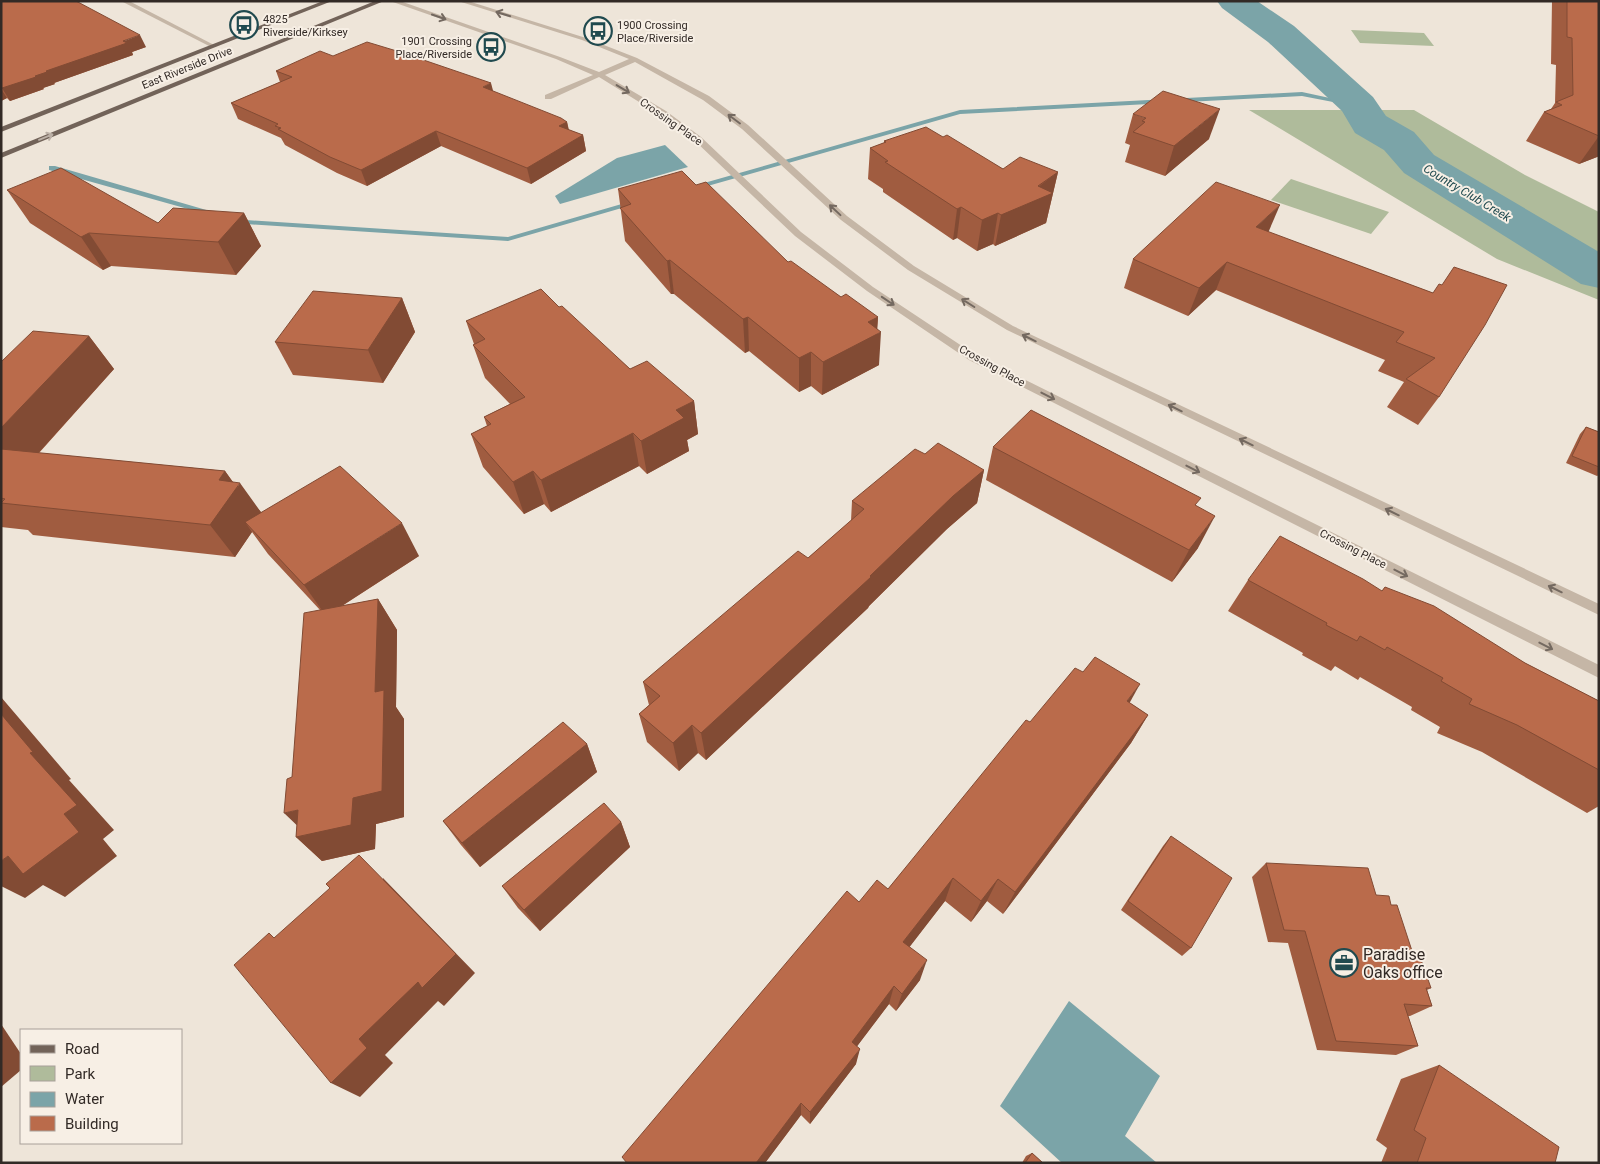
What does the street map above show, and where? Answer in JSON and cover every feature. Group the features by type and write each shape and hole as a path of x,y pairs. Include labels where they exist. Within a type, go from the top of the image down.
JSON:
{"main road":[{"name":"East Riverside Drive","path":"1,130 329,1"},
{"name":"East Riverside Drive","path":"1,156 381,1"}],"street":[{"path":"124,1 214,46"},
{"name":"Crossing Place","path":"393,1 558,58 600,75 662,113 698,139 798,234 870,289 973,358 1599,672"},
{"path":"462,1 584,39 635,60 706,98 745,127 844,218 911,268 1010,328 1599,610"},
{"path":"548,97 635,60"}],"green space":[{"path":"1351,30 1424,33 1434,46 1360,43"},
{"path":"1249,110 1414,110 1525,175 1599,212 1599,300 1497,259"},
{"path":"1291,179 1389,212 1371,234 1271,200"}],"water":[{"path":"665,145 688,167 560,204 555,196 617,158"},
{"path":"1069,1001 1160,1076 1125,1136 1157,1163 1062,1163 1000,1106"}],"building":[{"path":"1,1 76,1 140,35 123,41 127,43 1,88"},
{"path":"1567,1 1599,1 1599,136 1544,112 1562,105 1556,102 1573,95 1572,38 1567,37"},
{"path":"367,42 491,83 483,87 561,118 567,122 559,126 583,135 527,168 436,131 361,170 330,157 278,129 281,128 275,126 278,124 231,103 292,77 276,71 320,51 333,56"},
{"path":"1163,91 1220,109 1174,146 1133,132 1145,122 1142,121 1146,118 1133,114"},
{"path":"926,127 943,137 947,135 1003,169 1020,157 1058,172 1038,186 1053,193 1001,215 998,213 982,220 961,207 957,209 885,162 888,161 870,148 886,142 884,141"},
{"path":"61,168 158,223 173,208 244,213 218,242 89,233 81,237 7,190"},
{"path":"682,171 696,185 706,182 788,262 791,261 841,297 846,294 878,317 868,322 881,332 823,362 811,352 799,358 748,317 743,319 670,260 667,261 620,208 631,204 618,189"},
{"path":"1216,182 1280,205 1256,227 1433,293 1439,284 1442,285 1454,267 1507,285 1485,325 1439,397 1406,379 1435,358 1396,342 1404,332 1227,262 1199,288 1133,259"},
{"path":"541,289 630,369 647,361 694,401 676,410 684,418 641,441 633,433 541,480 533,471 513,482 471,434 491,424 484,417 525,397 473,345 485,339 466,321"},
{"path":"313,291 402,298 368,350 275,342"},
{"path":"33,331 89,336 1,428 1,362"},
{"path":"1031,410 1201,498 1195,505 1215,516 1189,550 993,447"},
{"path":"1586,427 1599,432 1599,467 1572,456"},
{"path":"938,443 984,470 953,496 871,577 701,733 692,725 673,743 639,714 660,696 643,682 798,551 808,558 864,509 852,501 915,449 925,454"},
{"path":"1,449 225,471 219,480 240,483 210,525 1,503 5,499 1,498"},
{"path":"340,466 402,523 304,585 245,522"},
{"path":"1280,536 1363,579 1382,591 1385,587 1434,606 1525,663 1599,701 1599,770 1517,725 1469,704 1472,699 1441,681 1443,678 1387,647 1385,650 1360,636 1357,641 1248,580"},
{"path":"378,599 375,692 384,690 382,791 353,798 351,825 296,837 298,810 284,813 287,779 292,777 304,613"},
{"path":"1095,657 1140,684 1127,701 1148,715 1015,892 998,879 981,901 953,878 903,942 927,960 902,994 894,986 852,1042 860,1049 810,1112 801,1103 756,1163 627,1163 622,1157 847,891 859,902 877,880 888,889 1026,720 1030,722 1075,668 1083,672"},
{"path":"1,714 33,752 30,753 77,805 64,814 79,832 23,874 8,856 1,861"},
{"path":"563,722 587,744 462,843 443,821"},
{"path":"604,803 621,822 524,910 502,886"},
{"path":"1171,836 1232,878 1191,948 1128,901"},
{"path":"359,855 456,954 422,988 418,982 359,1039 367,1048 331,1083 234,965 269,933 274,938 330,888 326,884"},
{"name":"Paradise Oaks office","path":"1266,863 1368,868 1376,895 1389,896 1391,905 1397,905 1414,957 1420,957 1431,988 1426,988 1432,1006 1404,1004 1418,1046 1336,1041 1305,931 1284,930"},
{"path":"1439,1065 1559,1147 1555,1163 1417,1163 1426,1138 1414,1130"},
{"path":"1032,1153 1043,1163 1025,1163"}],"waterway":[{"name":"Country Club Creek","path":"1234,1 1281,34 1359,105 1370,124 1399,141 1419,164 1599,273"},
{"path":"694,187 960,112 1302,94 1359,105"},
{"path":"52,168 216,214"},
{"path":"234,219 246,222 508,239 635,203"}],"place":[{"name":"4825 Riverside/Kirksey","path":"244,25"},
{"name":"1900 Crossing Place/Riverside","path":"598,31"},
{"name":"1901 Crossing Place/Riverside","path":"491,47"},
{"name":"Paradise Oaks office","path":"1344,963"}]}
